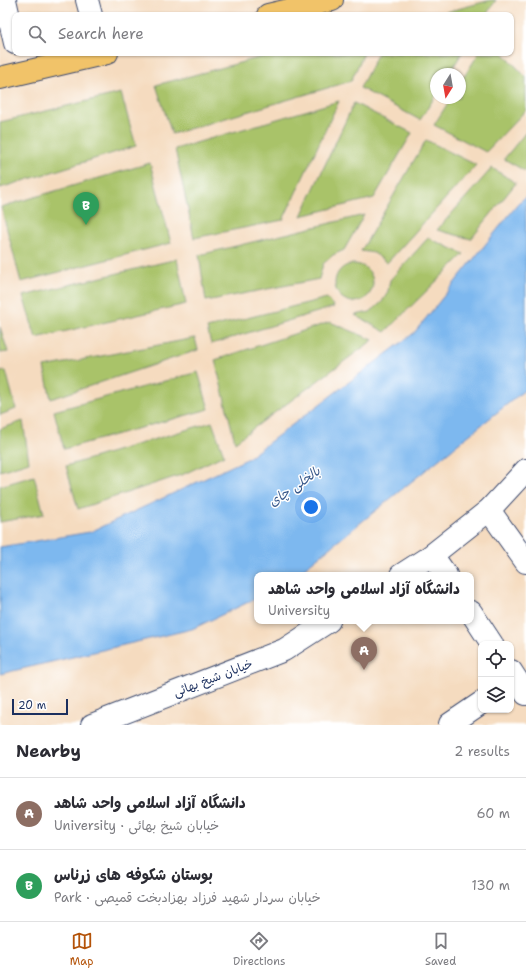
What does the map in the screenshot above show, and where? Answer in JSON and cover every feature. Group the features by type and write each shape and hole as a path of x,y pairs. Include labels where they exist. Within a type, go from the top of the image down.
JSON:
{"main road":[{"path":"280,12 327,0"},
{"path":"0,78 20,63 84,56"}],"street":[{"path":"6,0 12,29"},
{"path":"87,0 90,12"},
{"path":"406,572 432,555 488,510 526,470"},
{"path":"488,510 526,562"},
{"path":"432,555 444,572"},
{"path":"474,617 490,641"},
{"name":"خیابان شیخ بهائی","path":"92,725 284,650 324,624"},
{"path":"450,724 478,705"}],"green space":[{"path":"491,0 496,0 488,12 446,12"},
{"path":"266,56 363,56 351,81 172,134 156,85"},
{"path":"376,56 460,56 453,68 430,68 430,104 420,120 360,88"},
{"path":"477,56 506,56 526,77 526,110 486,152 434,125 447,104 466,104 466,74"},
{"path":"121,93 136,146 0,188 0,122"},
{"path":"339,101 283,220 194,238 175,149"},
{"path":"354,103 412,133 374,198 301,216"},
{"path":"526,132 526,170 525,171 504,159"},
{"path":"426,140 476,165 387,263 374,253 361,251"},
{"path":"150,163 171,243 21,282 1,207"},
{"path":"492,168 516,183 471,239 437,230"},
{"path":"364,215 344,250 333,255 323,264 319,279 206,301 199,255"},
{"path":"428,238 464,254 385,332 355,315 370,312 382,302 388,291 390,280"},
{"path":"177,259 186,304 36,338 23,296"},
{"path":"350,264 358,264 368,269 372,276 372,290 368,297 358,302 350,302 340,297 338,294 335,287 335,279 340,269 343,267"},
{"path":"327,298 334,307 211,344 207,328"},
{"path":"330,322 373,340 235,442 215,360"},
{"path":"0,327 8,352 0,353"},
{"path":"195,338 198,350 51,399 44,367"},
{"path":"6,371 16,409 0,415 0,372"},
{"path":"198,372 209,409 64,449 54,411"},
{"path":"23,421 29,462 0,471 0,429"},
{"path":"212,422 224,455 184,474 78,509 66,466"},
{"path":"34,476 44,514 0,522 0,486"}],"water":[{"name":"بالخلی چای","path":"526,196 526,389 300,572 254,572 254,599 192,629 0,674 0,547 90,532 247,459 414,333"}],"place":[{"name":"بوستان شکوفه های زرناس","path":"86,225"},
{"name":"دانشگاه آزاد اسلامی واحد شاهد","path":"364,670"}]}
